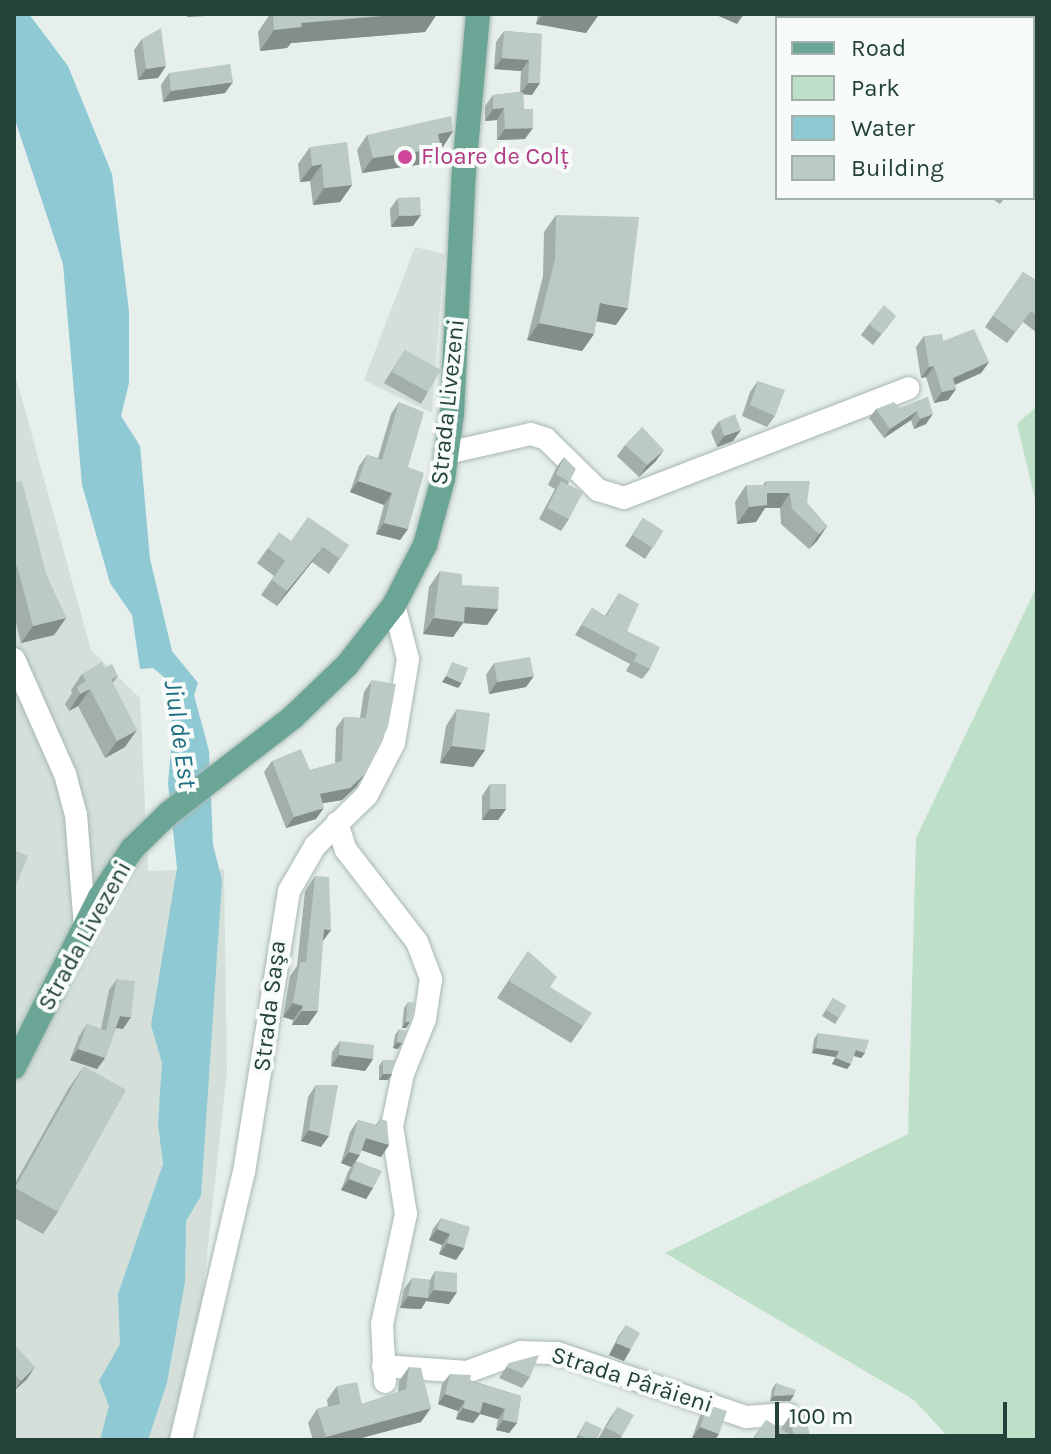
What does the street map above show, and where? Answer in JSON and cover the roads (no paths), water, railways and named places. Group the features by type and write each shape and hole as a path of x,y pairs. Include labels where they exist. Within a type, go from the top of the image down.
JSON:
{"main road":[{"name":"Strada Livezeni","path":"14,1067 115,872 154,826 268,737 348,664 394,605 425,545 447,453 478,14"}],"street":[{"path":"447,453 531,434 546,439 598,490 624,498 909,388"},
{"name":"Strada Saşa","path":"181,1440 244,1172 270,1027 281,917 299,869 337,823 367,795 394,743 408,659 394,605"},
{"path":"14,659 73,801 83,856 85,927"},
{"name":"Strada Pârăieni","path":"337,823 346,850 417,942 431,979 425,1019 403,1074 392,1126 406,1214 382,1324 384,1374 467,1372 521,1352 547,1352 642,1378 746,1417 788,1414"}],"water":[{"name":"Jiul de Est","path":"14,14 29,14 68,66 112,174 129,311 129,383 121,416 140,446 150,559 172,651 198,683 194,695 209,751 213,845 222,880 201,1196 186,1221 185,1282 167,1383 148,1440 100,1440 109,1406 99,1381 120,1344 118,1294 163,1164 158,1124 162,1063 151,1025 177,868 168,783 173,728 165,678 153,668 140,669 132,615 110,583 82,485 63,264 14,117"}],"place":[{"name":"Floare de Colț","path":"405,157"}]}
